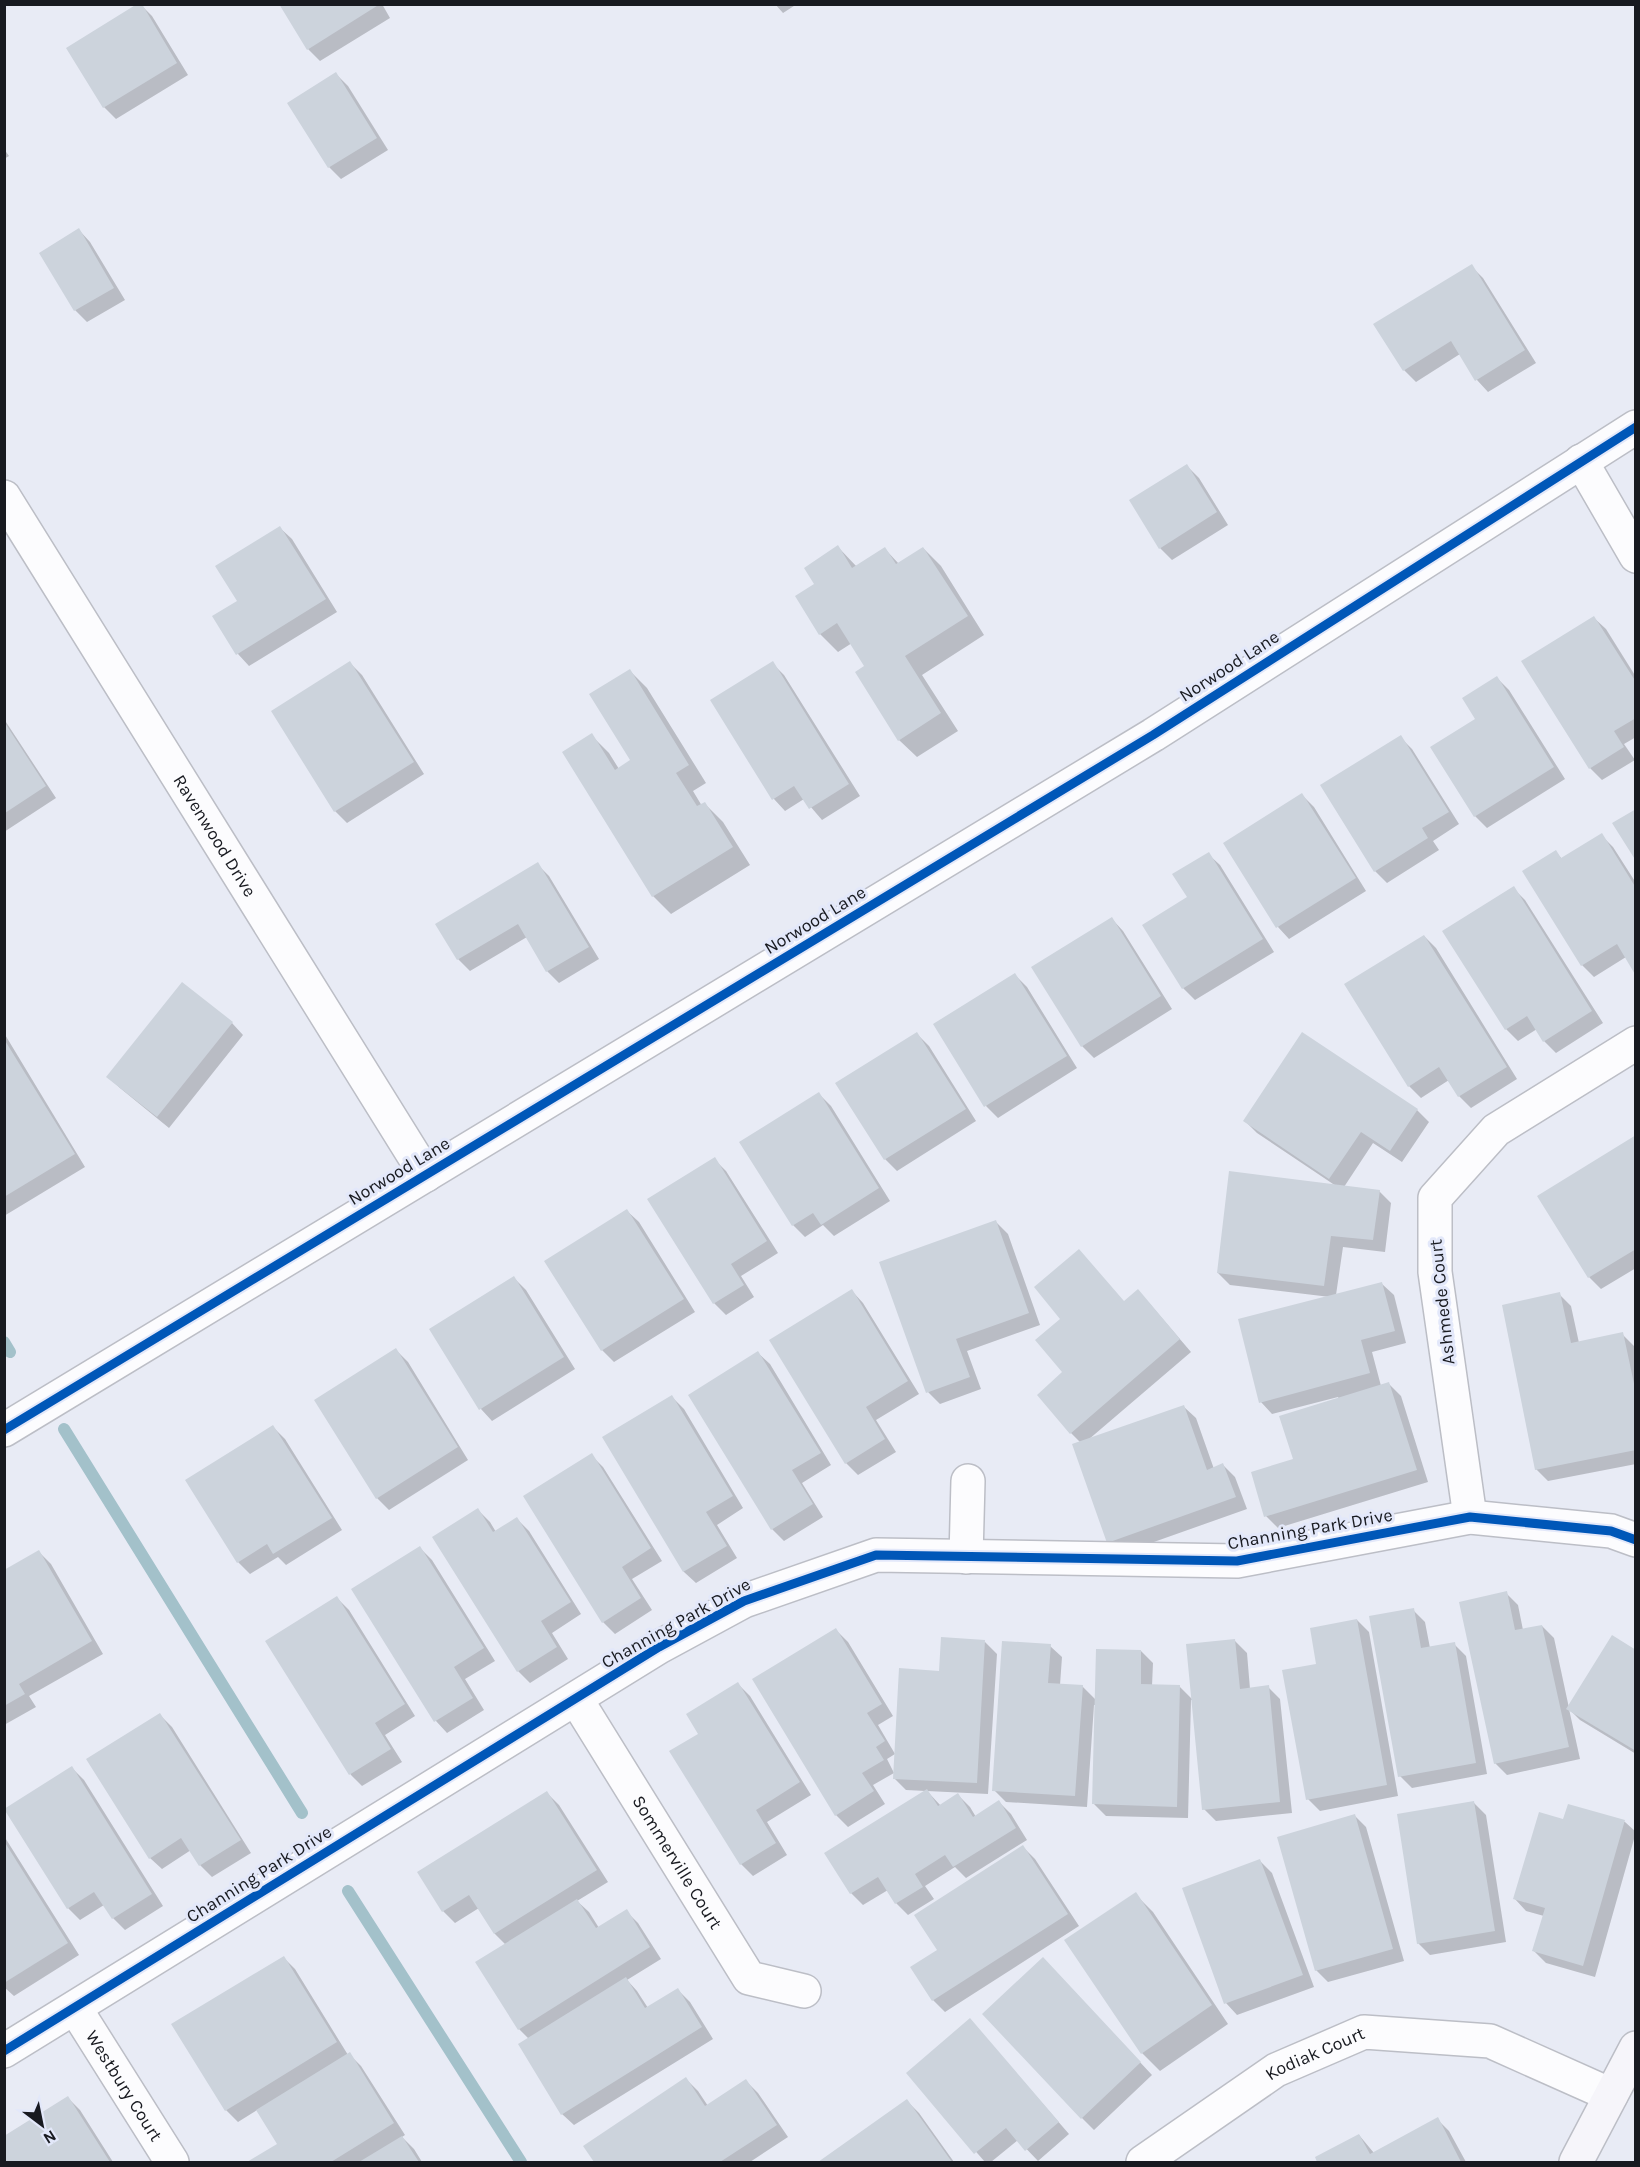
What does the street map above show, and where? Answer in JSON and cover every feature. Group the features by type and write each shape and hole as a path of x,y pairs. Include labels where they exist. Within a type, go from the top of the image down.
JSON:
{"main road":[{"path":"1576,2163 1635,2048"}],"street":[{"name":"Norwood Lane","path":"4,1430 1142,741 1635,427"},
{"path":"1581,461 1635,556"},
{"name":"Ravenwood Drive","path":"4,497 426,1175"},
{"name":"Ashmede Court","path":"1470,1517 1435,1272 1435,1198 1496,1130 1635,1043"},
{"path":"966,1557 968,1481"},
{"name":"Channing Park Drive","path":"4,2051 659,1647 744,1601 876,1555 1237,1561 1470,1517 1611,1531 1635,1540"},
{"name":"Sommerville Court","path":"576,1699 749,1978 804,1991"},
{"name":"Westbury Court","path":"75,2008 172,2163"},
{"name":"Kodiak Court","path":"1143,2163 1276,2070 1364,2032 1490,2041 1611,2095"}],"building":[{"path":"137,4 142,4 177,63 103,108 66,48"},
{"path":"279,4 380,4 307,50"},
{"path":"336,72 377,138 328,168 287,103"},
{"path":"79,228 114,288 74,311 39,253"},
{"path":"1472,264 1525,350 1475,381 1451,341 1403,371 1373,324"},
{"path":"1187,464 1217,512 1159,549 1129,500"},
{"path":"280,526 326,599 236,655 212,616 237,601 215,566"},
{"path":"838,545 852,568 885,547 896,564 923,547 968,616 905,656 941,713 898,741 855,672 864,666 837,623 819,635 795,596 814,584 804,568"},
{"path":"1594,616 1636,682 1636,718 1614,731 1624,747 1589,769 1521,661"},
{"path":"350,661 414,762 334,812 271,711"},
{"path":"773,661 849,784 809,809 794,786 772,800 710,700"},
{"path":"630,669 689,765 676,773 697,806 705,802 733,847 652,897 562,752 592,733 615,770 630,760 589,694"},
{"path":"1497,676 1554,767 1474,817 1430,747 1475,719 1462,698"},
{"path":"5,723 46,786 5,813"},
{"path":"1401,735 1449,812 1422,828 1428,838 1374,872 1320,785"},
{"path":"1302,793 1356,878 1276,928 1223,843"},
{"path":"1636,809 1636,861 1612,823"},
{"path":"1602,833 1636,888 1636,976 1617,944 1581,966 1522,871 1556,850 1561,858"},
{"path":"1209,852 1263,939 1182,989 1142,925 1187,897 1172,874"},
{"path":"538,862 589,947 546,972 518,924 457,960 435,924"},
{"path":"1514,886 1592,1011 1543,1042 1527,1016 1505,1030 1442,931"},
{"path":"1112,917 1161,996 1081,1047 1031,967"},
{"path":"1424,935 1507,1067 1458,1097 1439,1067 1408,1087 1344,984"},
{"path":"1015,973 1067,1056 984,1107 933,1024"},
{"path":"182,982 233,1022 157,1117 106,1077"},
{"path":"917,1032 966,1109 884,1160 835,1083"},
{"path":"1302,1032 1418,1109 1390,1151 1361,1132 1329,1179 1243,1121"},
{"path":"4,1039 75,1154 4,1197"},
{"path":"819,1092 879,1188 821,1225 813,1213 792,1226 739,1142"},
{"path":"1636,1135 1636,1249 1588,1278 1537,1196"},
{"path":"715,1157 767,1241 731,1264 744,1285 713,1304 647,1199"},
{"path":"1229,1171 1380,1190 1373,1240 1331,1236 1324,1286 1217,1273"},
{"path":"627,1209 684,1299 601,1351 544,1261"},
{"path":"996,1220 1029,1313 956,1339 970,1377 926,1393 879,1262"},
{"path":"1079,1249 1124,1301 1138,1289 1180,1339 1070,1434 1037,1395 1062,1372 1035,1340 1060,1319 1034,1287"},
{"path":"514,1276 564,1357 479,1410 429,1329"},
{"path":"1382,1282 1395,1331 1361,1340 1370,1373 1259,1403 1238,1319"},
{"path":"852,1289 908,1381 866,1407 885,1439 845,1464 769,1340"},
{"path":"1560,1292 1571,1343 1623,1332 1636,1393 1636,1450 1535,1470 1502,1305"},
{"path":"396,1348 458,1447 376,1499 314,1400"},
{"path":"758,1351 821,1453 792,1470 813,1504 771,1530 688,1395"},
{"path":"1389,1382 1417,1470 1264,1517 1251,1472 1293,1459 1279,1416"},
{"path":"672,1395 733,1496 706,1512 727,1546 683,1572 602,1437"},
{"path":"1184,1405 1207,1470 1223,1463 1236,1497 1107,1543 1072,1444"},
{"path":"273,1425 332,1518 273,1554 267,1544 237,1563 185,1480"},
{"path":"592,1453 651,1548 622,1567 641,1598 602,1623 523,1496"},
{"path":"478,1508 493,1532 517,1517 571,1602 541,1621 557,1647 517,1672 432,1537"},
{"path":"420,1546 484,1648 454,1667 473,1698 434,1722 351,1589"},
{"path":"39,1550 92,1641 19,1684 25,1694 4,1706 4,1570"},
{"path":"1507,1591 1515,1630 1542,1625 1569,1747 1494,1764 1459,1602"},
{"path":"337,1596 405,1704 375,1723 391,1749 349,1775 265,1641"},
{"path":"1414,1608 1421,1648 1455,1642 1476,1763 1398,1777 1369,1616"},
{"path":"1357,1619 1387,1785 1306,1800 1282,1670 1316,1664 1310,1628"},
{"path":"836,1628 882,1704 867,1713 885,1741 876,1747 884,1760 862,1773 874,1791 835,1816 752,1679"},
{"path":"1612,1635 1636,1650 1636,1751 1566,1709"},
{"path":"941,1637 985,1640 977,1783 893,1779 899,1668 939,1671"},
{"path":"1235,1639 1240,1689 1269,1685 1280,1802 1202,1810 1186,1644"},
{"path":"1002,1641 1051,1644 1048,1683 1083,1685 1075,1796 992,1791"},
{"path":"1096,1649 1141,1650 1141,1684 1180,1685 1177,1807 1092,1804"},
{"path":"738,1682 800,1782 756,1810 776,1843 740,1865 669,1751 698,1734 686,1714"},
{"path":"160,1713 241,1840 199,1866 181,1838 149,1859 86,1759"},
{"path":"72,1766 152,1894 112,1919 94,1892 67,1909 4,1809"},
{"path":"927,1789 938,1806 958,1793 973,1817 999,1800 1016,1828 953,1867 945,1855 915,1874 923,1887 895,1904 878,1877 850,1894 824,1853"},
{"path":"547,1791 597,1870 494,1934 469,1895 442,1912 417,1872"},
{"path":"1474,1801 1495,1931 1417,1944 1397,1814"},
{"path":"1568,1804 1625,1820 1583,1966 1532,1951 1545,1908 1513,1899 1539,1812 1563,1819"},
{"path":"1355,1814 1393,1949 1315,1971 1277,1837"},
{"path":"4,1841 68,1943 4,1983"},
{"path":"1023,1845 1068,1914 932,2001 910,1967 937,1950 914,1915"},
{"path":"1260,1859 1303,1975 1224,2004 1182,1888"},
{"path":"1136,1892 1212,2005 1141,2054 1064,1940"},
{"path":"577,1899 596,1928 627,1909 650,1947 518,2030 475,1962"},
{"path":"284,1956 337,2042 225,2111 171,2024"},
{"path":"1043,1957 1141,2062 1081,2119 982,2014"},
{"path":"626,1977 645,2008 678,1988 702,2027 561,2115 518,2044"},
{"path":"970,2018 1059,2122 1025,2151 1006,2128 974,2154 906,2073"},
{"path":"350,2052 394,2123 331,2162 247,2162 277,2144 256,2110"},
{"path":"686,2077 705,2106 746,2079 777,2125 720,2162 594,2162 583,2146"},
{"path":"68,2096 110,2162 4,2162 4,2136"},
{"path":"907,2099 952,2162 818,2162"},
{"path":"1438,2117 1461,2162 1317,2162 1315,2157 1359,2134 1370,2154"},
{"path":"402,2136 419,2162 359,2162"}],"waterway":[{"path":"4,1342 10,1352"},
{"path":"64,1429 302,1813"},
{"path":"348,1891 521,2162"}],"cycle path":[{"path":"4,1430 1153,735 1636,427"},
{"path":"4,2051 659,1647 744,1601 876,1555 1237,1561 1470,1517 1611,1531 1636,1540"}]}
